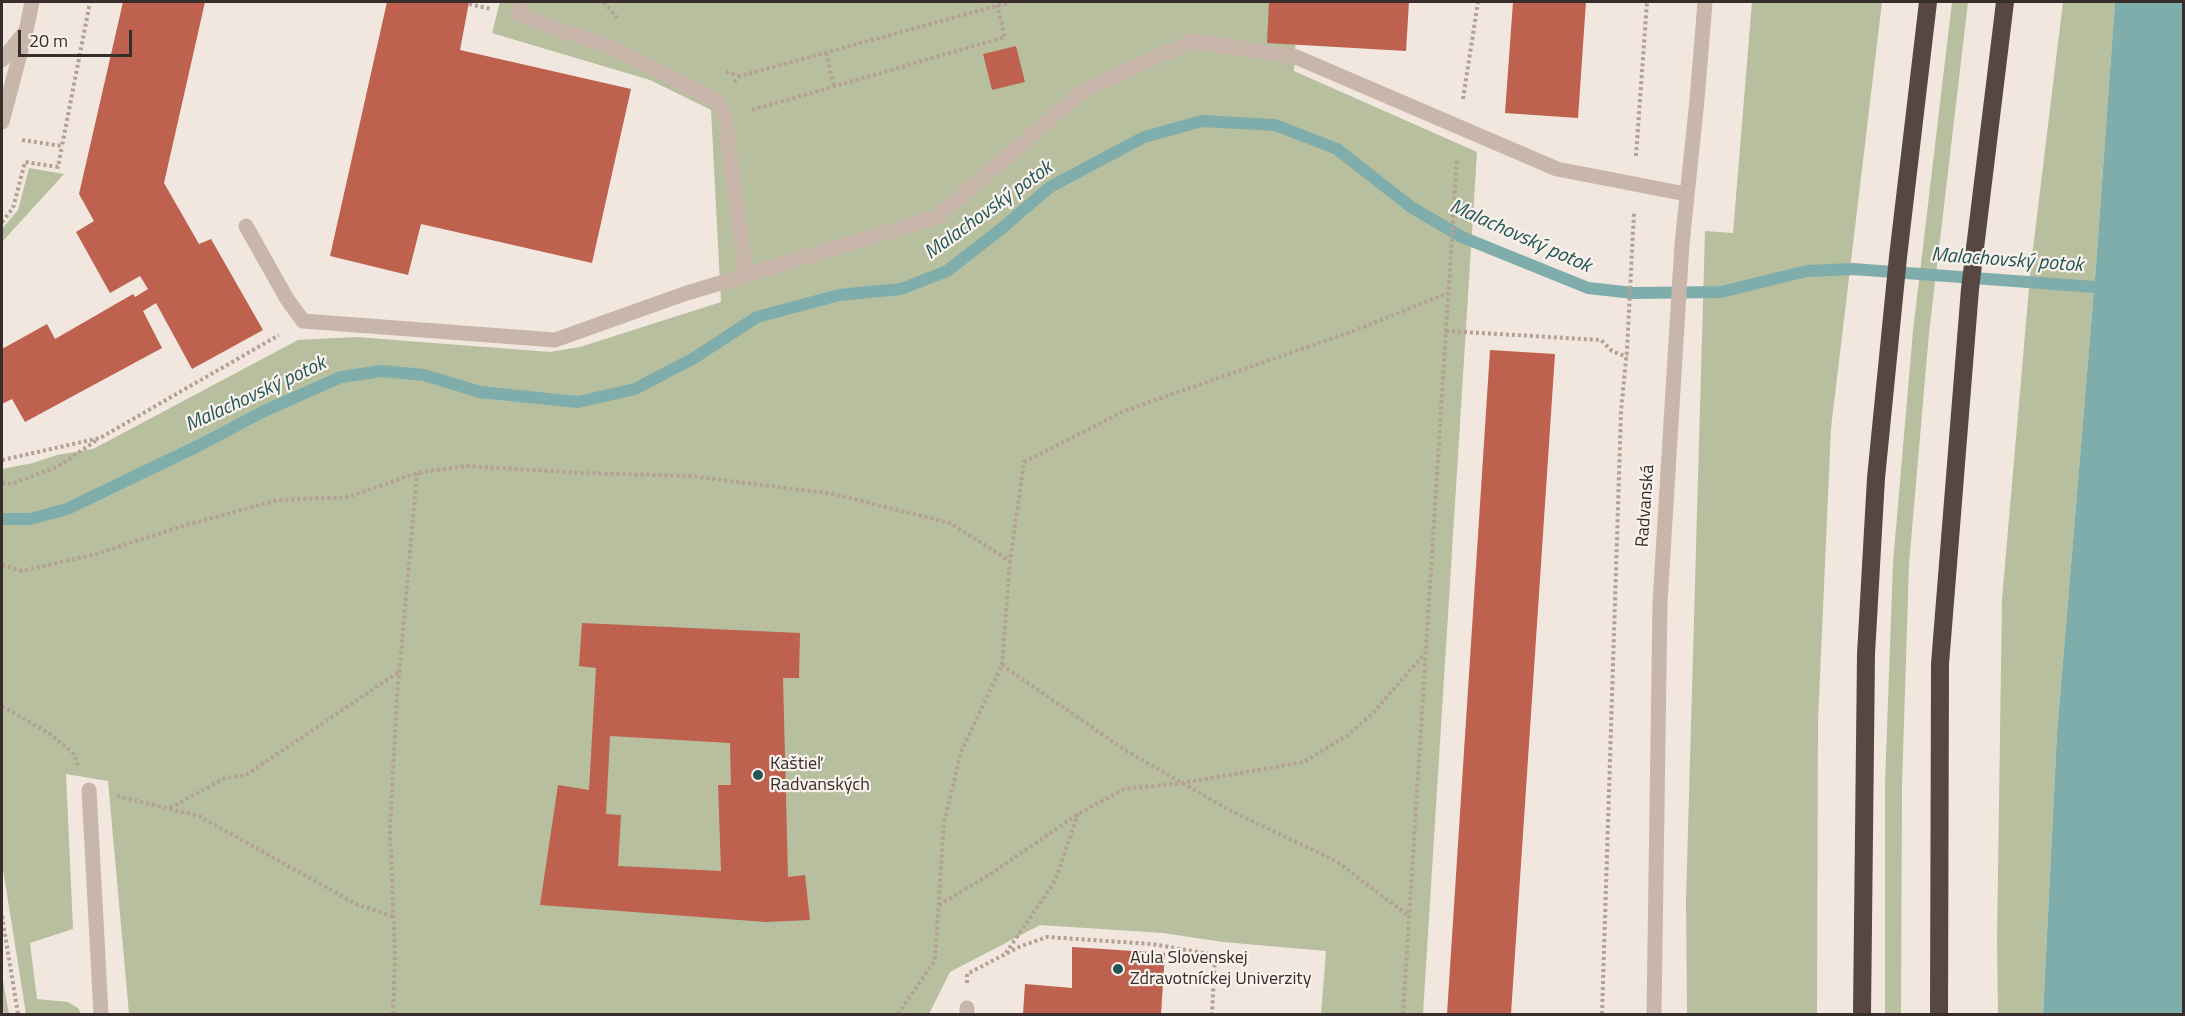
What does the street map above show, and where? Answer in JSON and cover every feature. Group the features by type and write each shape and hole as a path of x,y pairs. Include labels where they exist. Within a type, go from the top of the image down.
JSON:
{"highway":[{"path":"1862,1014 1866,654 1876,478 1898,257 1928,2"},
{"path":"1939,1014 1940,664 1970,289 2005,2"}],"street":[{"path":"2,122 32,2"},
{"path":"521,2 518,15 616,49 717,101 725,118 746,275"},
{"name":"Radvanská","path":"1654,1014 1660,602 1682,244 1705,2"},
{"path":"2,60 26,31"},
{"path":"246,226 287,299 303,321 555,340 684,294 937,217 1083,91 1192,41 1296,57 1557,169 1686,194"},
{"path":"89,790 101,1014"}],"path":[{"path":"2,222 13,208 25,162 58,167 90,2"},
{"path":"740,76 1011,2"},
{"path":"1459,125 1478,2"},
{"path":"1602,1014 1621,423 1627,357 1634,185 1647,2"},
{"path":"725,118 1005,37 997,5"},
{"path":"826,53 834,86"},
{"path":"12,139 62,147"},
{"path":"1403,1014 1455,183"},
{"path":"898,1014 935,960 944,823 961,752 1002,665 1010,561 1024,462 1124,411 1359,329 1448,293"},
{"path":"2,483 11,484 57,468 100,438 303,321"},
{"path":"1446,331 1601,340 1612,351 1627,357"},
{"path":"2,460 100,438"},
{"path":"2,565 22,572 96,554 186,525 278,500 348,498 417,473 466,466 690,476 832,494 950,523 1010,561"},
{"path":"393,1014 394,917 390,828 400,671 417,473"},
{"path":"939,905 1078,814 1124,789 1182,783 1304,762 1348,735 1373,713 1426,652"},
{"path":"1002,665 1125,750 1231,811 1336,861 1410,917"},
{"path":"169,808 225,778 246,776 400,671"},
{"path":"2,706 50,735 74,754 89,790 199,816 356,904 394,917"},
{"path":"1005,954 1055,881 1078,814"},
{"path":"2,916 18,1014"},
{"path":"967,1011 967,974 1005,954 1047,937 1152,944 1215,955 1212,1014"}],"green space":[{"path":"500,2 1298,2 1294,71 1477,152 1423,1014 1321,1014 1326,951 1223,942 1163,933 1040,925 950,972 929,1014 129,1014 108,781 66,774 73,929 30,943 37,999 68,1002 78,1008 81,1014 26,1014 2,863 2,469 33,463 57,455 93,449 298,340 356,337 550,352 580,347 721,302 711,110 650,80 492,33"},
{"path":"1752,2 1882,2 1831,428 1818,721 1817,1014 1687,1014 1686,901 1705,231 1733,233"},
{"path":"1952,2 1968,2 1929,333 1909,564 1902,785 1901,1014 1885,1014 1885,784 1893,563 1913,331"},
{"path":"2063,2 2115,2 2096,266 2057,733 2043,1014 1998,1014 2002,599 2031,265"},
{"path":"29,168 64,174 2,242 2,229 18,210"},
{"path":"2,975 9,1014 2,1012"}],"water":[{"path":"2115,2 2183,2 2183,1014 2043,1014 2057,733 2096,266"}],"building":[{"path":"123,2 205,2 164,183 199,244 211,239 263,330 192,369 156,303 143,311 162,348 25,422 12,399 2,404 2,349 47,324 55,339 133,294 135,297 148,289 140,276 110,293 76,232 94,221 79,194"},
{"path":"387,2 469,2 460,50 631,89 592,263 421,224 408,275 330,256"},
{"path":"1269,2 1409,2 1406,51 1267,43"},
{"path":"1513,2 1586,2 1578,118 1505,113"},
{"path":"1016,46 1025,82 992,90 983,54"},
{"path":"1490,350 1555,354 1511,1014 1447,1014"},
{"name":"Kaštieľ Radvanských","path":"582,623 800,633 799,678 783,678 788,877 805,875 810,920 766,922 540,905 558,785 589,790 596,668 579,666","holes":["610,736 730,743 731,785 718,785 721,871 618,866 621,815 606,814"]},
{"name":"Aula Slovenskej Zdravotníckej Univerzity","path":"1072,947 1165,953 1161,1014 1023,1014 1025,984 1072,988"}],"waterway":[{"name":"Malachovský potok","path":"2,519 30,519 67,509 202,444 262,412 341,377 382,371 424,375 480,392 578,402 635,389 694,358 757,317 839,295 901,289 947,271 1050,187 1144,137 1202,121 1275,125 1337,149 1411,207 1462,237 1588,288 1633,293 1721,292 1807,271 1853,269 2108,288"}],"place":[{"name":"Kaštieľ Radvanských","path":"758,775"},
{"name":"Aula Slovenskej Zdravotníckej Univerzity","path":"1118,969"}]}
